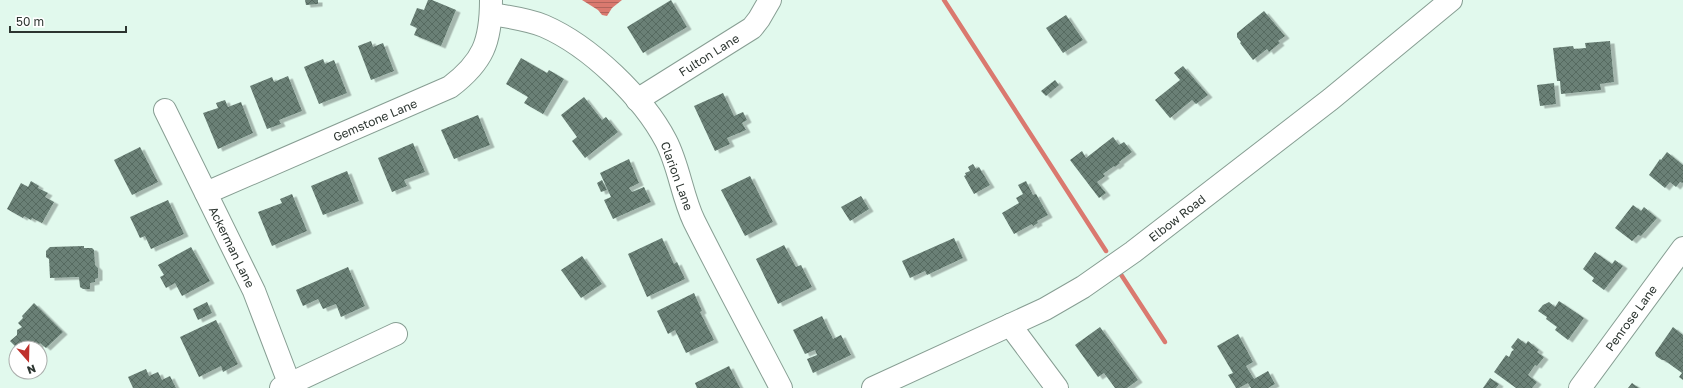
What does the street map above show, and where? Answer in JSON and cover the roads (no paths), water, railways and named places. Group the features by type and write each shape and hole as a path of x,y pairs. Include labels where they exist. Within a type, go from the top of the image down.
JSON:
{"street":[{"name":"Fulton Lane","path":"637,100 752,28 770,0"},
{"name":"Elbow Road","path":"873,388 1010,325 1062,299 1133,252 1331,99 1450,0"},
{"name":"Clarion Lane","path":"491,7 544,26 574,43 606,68 637,100 654,122 672,154 694,219 781,388"},
{"name":"Gemstone Lane","path":"206,193 450,87 466,75 478,60 488,35 491,7"},
{"name":"Ackerman Lane","path":"165,110 254,291 287,387"},
{"name":"Penrose Lane","path":"1580,388 1679,261"},
{"path":"1010,325 1058,388"},
{"path":"287,387 396,334"}],"waterway":[{"path":"944,0 1106,251"},
{"path":"1120,273 1165,342"}]}
